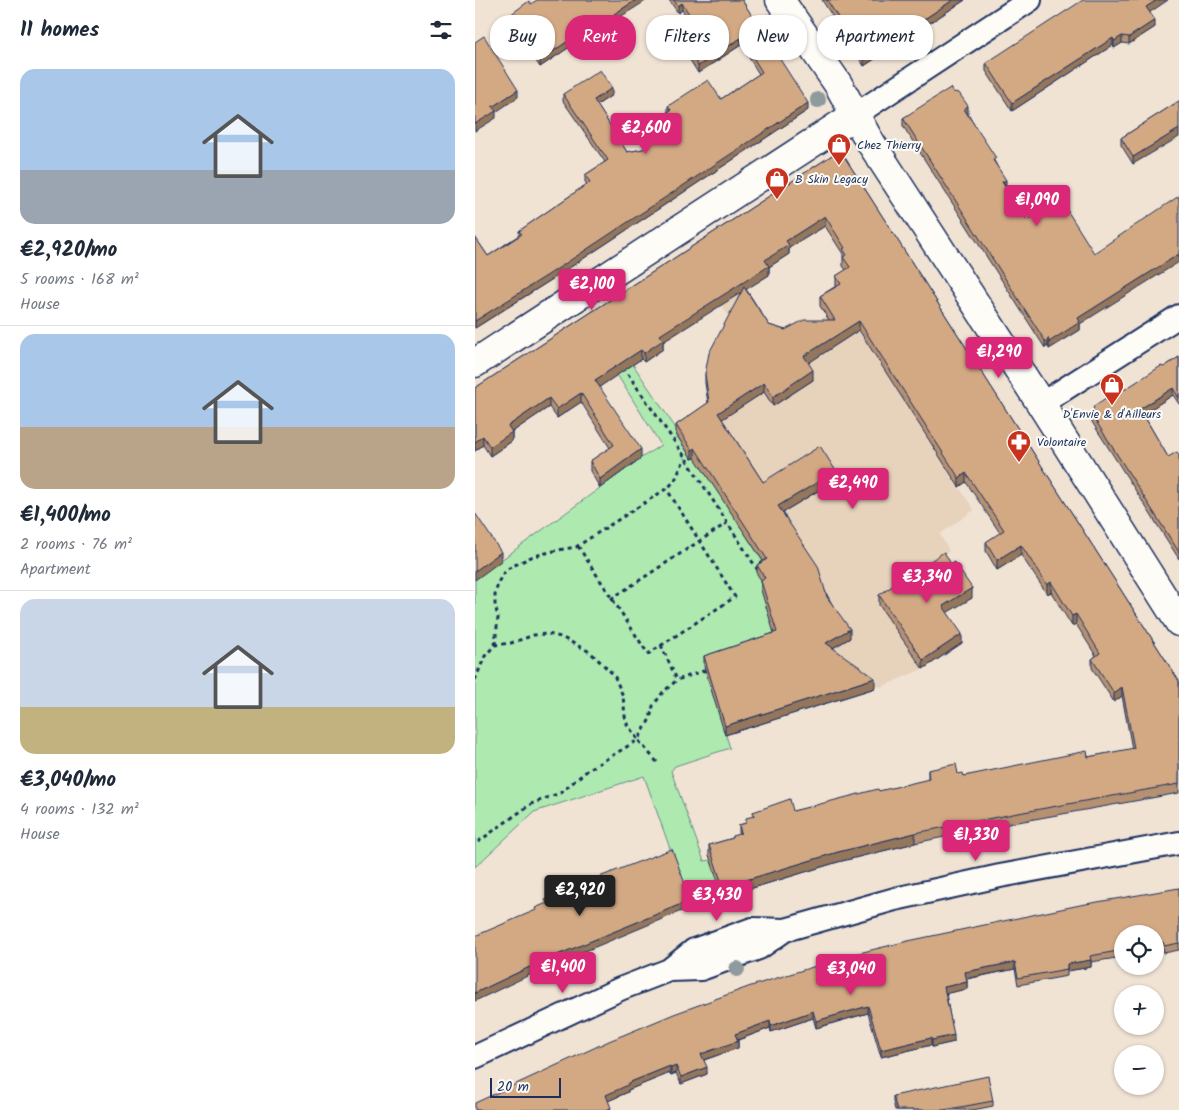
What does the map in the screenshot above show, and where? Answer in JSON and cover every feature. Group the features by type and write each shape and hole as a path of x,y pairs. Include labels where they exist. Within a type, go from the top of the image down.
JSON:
{"street":[{"path":"780,0 838,84 869,140 1041,404 1179,622"},
{"path":"475,363 1030,0"},
{"path":"1041,404 1179,316"},
{"path":"475,1057 620,989 669,970 694,950 752,929 785,930 914,895 1000,876 1179,843"}],"path":[{"path":"619,360 760,573"},
{"path":"475,680 485,656 495,645 498,618 495,595 502,575 509,568 531,557 578,546 666,488 675,480 681,470 685,457"},
{"path":"578,546 648,654 735,596 666,488"},
{"path":"611,599 727,523"},
{"path":"495,645 511,643 534,635 548,634 561,636 590,652 615,676 623,696 627,724 637,740 657,762"},
{"path":"661,645 677,680"},
{"path":"475,844 531,804 560,794 588,770 637,740 650,718 653,706 663,692 677,680 706,670"}],"shaded area":[{"path":"710,244 771,337 817,323 826,316 820,306 841,293 979,474 959,487 974,510 940,534 949,551 918,579 962,643 923,669 881,687 872,684 725,735 707,677 782,590 702,469 692,459 676,435 710,411 733,323 689,257"}],"green space":[{"path":"632,363 679,433 676,435 692,459 696,457 782,591 793,651 708,677 730,748 675,766 671,771 704,861 711,860 723,896 691,907 644,776 534,812 475,867 475,579 661,445 616,373"}],"building":[{"path":"537,0 636,0 615,15 565,15 565,43 555,50 555,15 510,15 529,1 531,4"},
{"path":"674,0 742,0 752,15 739,15 739,39 729,46 729,15 690,15 682,3 678,6"},
{"path":"827,0 953,0 930,15 836,15"},
{"path":"1083,0 1157,0 1146,7 1155,20 1129,37 1122,36 1114,41 1113,38 1012,103 986,63"},
{"path":"484,36 490,46 490,60 499,60 518,90 492,107 496,111 475,124 475,42"},
{"path":"694,60 707,60 698,66"},
{"path":"755,60 780,60 808,103 475,321 475,237 488,256 522,234 519,231 590,182 585,175 608,160 563,94 600,70 612,88 594,100 627,152 643,149 668,132 658,118 671,110 668,106 708,80 721,99 762,72"},
{"path":"950,88 953,92 959,93 968,106 964,109 996,158 993,160 1006,180 1002,182 1027,220 1060,199 1094,253 1179,196 1179,254 1078,318 1080,322 1049,342 1048,338 1045,341 903,118"},
{"path":"1179,101 1179,129 1133,157 1121,138"},
{"path":"840,150 1179,681 1179,784 915,833 838,852 723,887 709,845 733,838 733,836 741,833 739,825 746,823 746,818 754,816 753,812 790,799 793,811 878,789 879,791 929,779 928,770 956,764 958,774 963,773 964,776 1087,751 1088,757 1134,748 1122,687 1114,693 1092,659 1100,653 1076,614 1072,616 1051,582 1047,585 1021,545 997,560 986,542 1004,530 966,473 959,478 859,321 804,356 813,370 773,397 764,383 718,413 763,482 820,446 836,471 778,506 818,566 827,597 850,629 826,643 875,678 725,726 704,656 777,632 761,581 765,578 757,565 767,559 695,448 692,450 676,425 709,402 705,374 709,353 744,287 769,325 785,330 804,320 835,320 820,296 841,284 836,276 850,267 843,257 847,255 843,249 845,248 825,216 786,241 789,245 765,260 769,266 660,335 663,340 644,353 641,350 595,380 641,449 600,479 590,461 614,445 581,393 557,409 549,398 508,426 512,432 490,447 483,436 475,442 475,388"},
{"path":"1179,357 1179,398 1173,388 1140,409 1168,457 1177,452 1179,455 1179,552 1092,415 1094,406 1122,387 1124,390 1161,366 1164,367"},
{"path":"475,513 501,552 475,571"},
{"path":"944,552 951,564 954,562 972,588 943,606 962,634 923,660 879,595"},
{"path":"672,849 691,900 540,962 475,993 475,936 536,910 535,908 547,903 545,900 581,884"},
{"path":"1179,888 1179,943 1164,946 1164,925 1114,925 1114,952 1090,956 1091,960 1067,964 1067,969 1018,978 1015,962 965,972 967,982 944,987 954,1035 932,1040 931,1038 881,1050 868,1006 816,1021 813,1011 771,1026 770,1021 735,1034 738,1041 701,1054 707,1067 681,1077 676,1066 671,1068 670,1066 628,1083 628,1085 606,1095 611,1108 606,1110 475,1110 475,1103 609,1041 674,1014 751,986 855,954 1080,905"},
{"path":"988,1076 993,1101 944,1110 897,1110 893,1096"}],"place":[{"name":"Chez Thierry","path":"839,166"},
{"name":"B Skin Legacy","path":"777,200"},
{"name":"D'Envie & d'Ailleurs","path":"1112,406"},
{"name":"Volontaire","path":"1019,463"}]}
